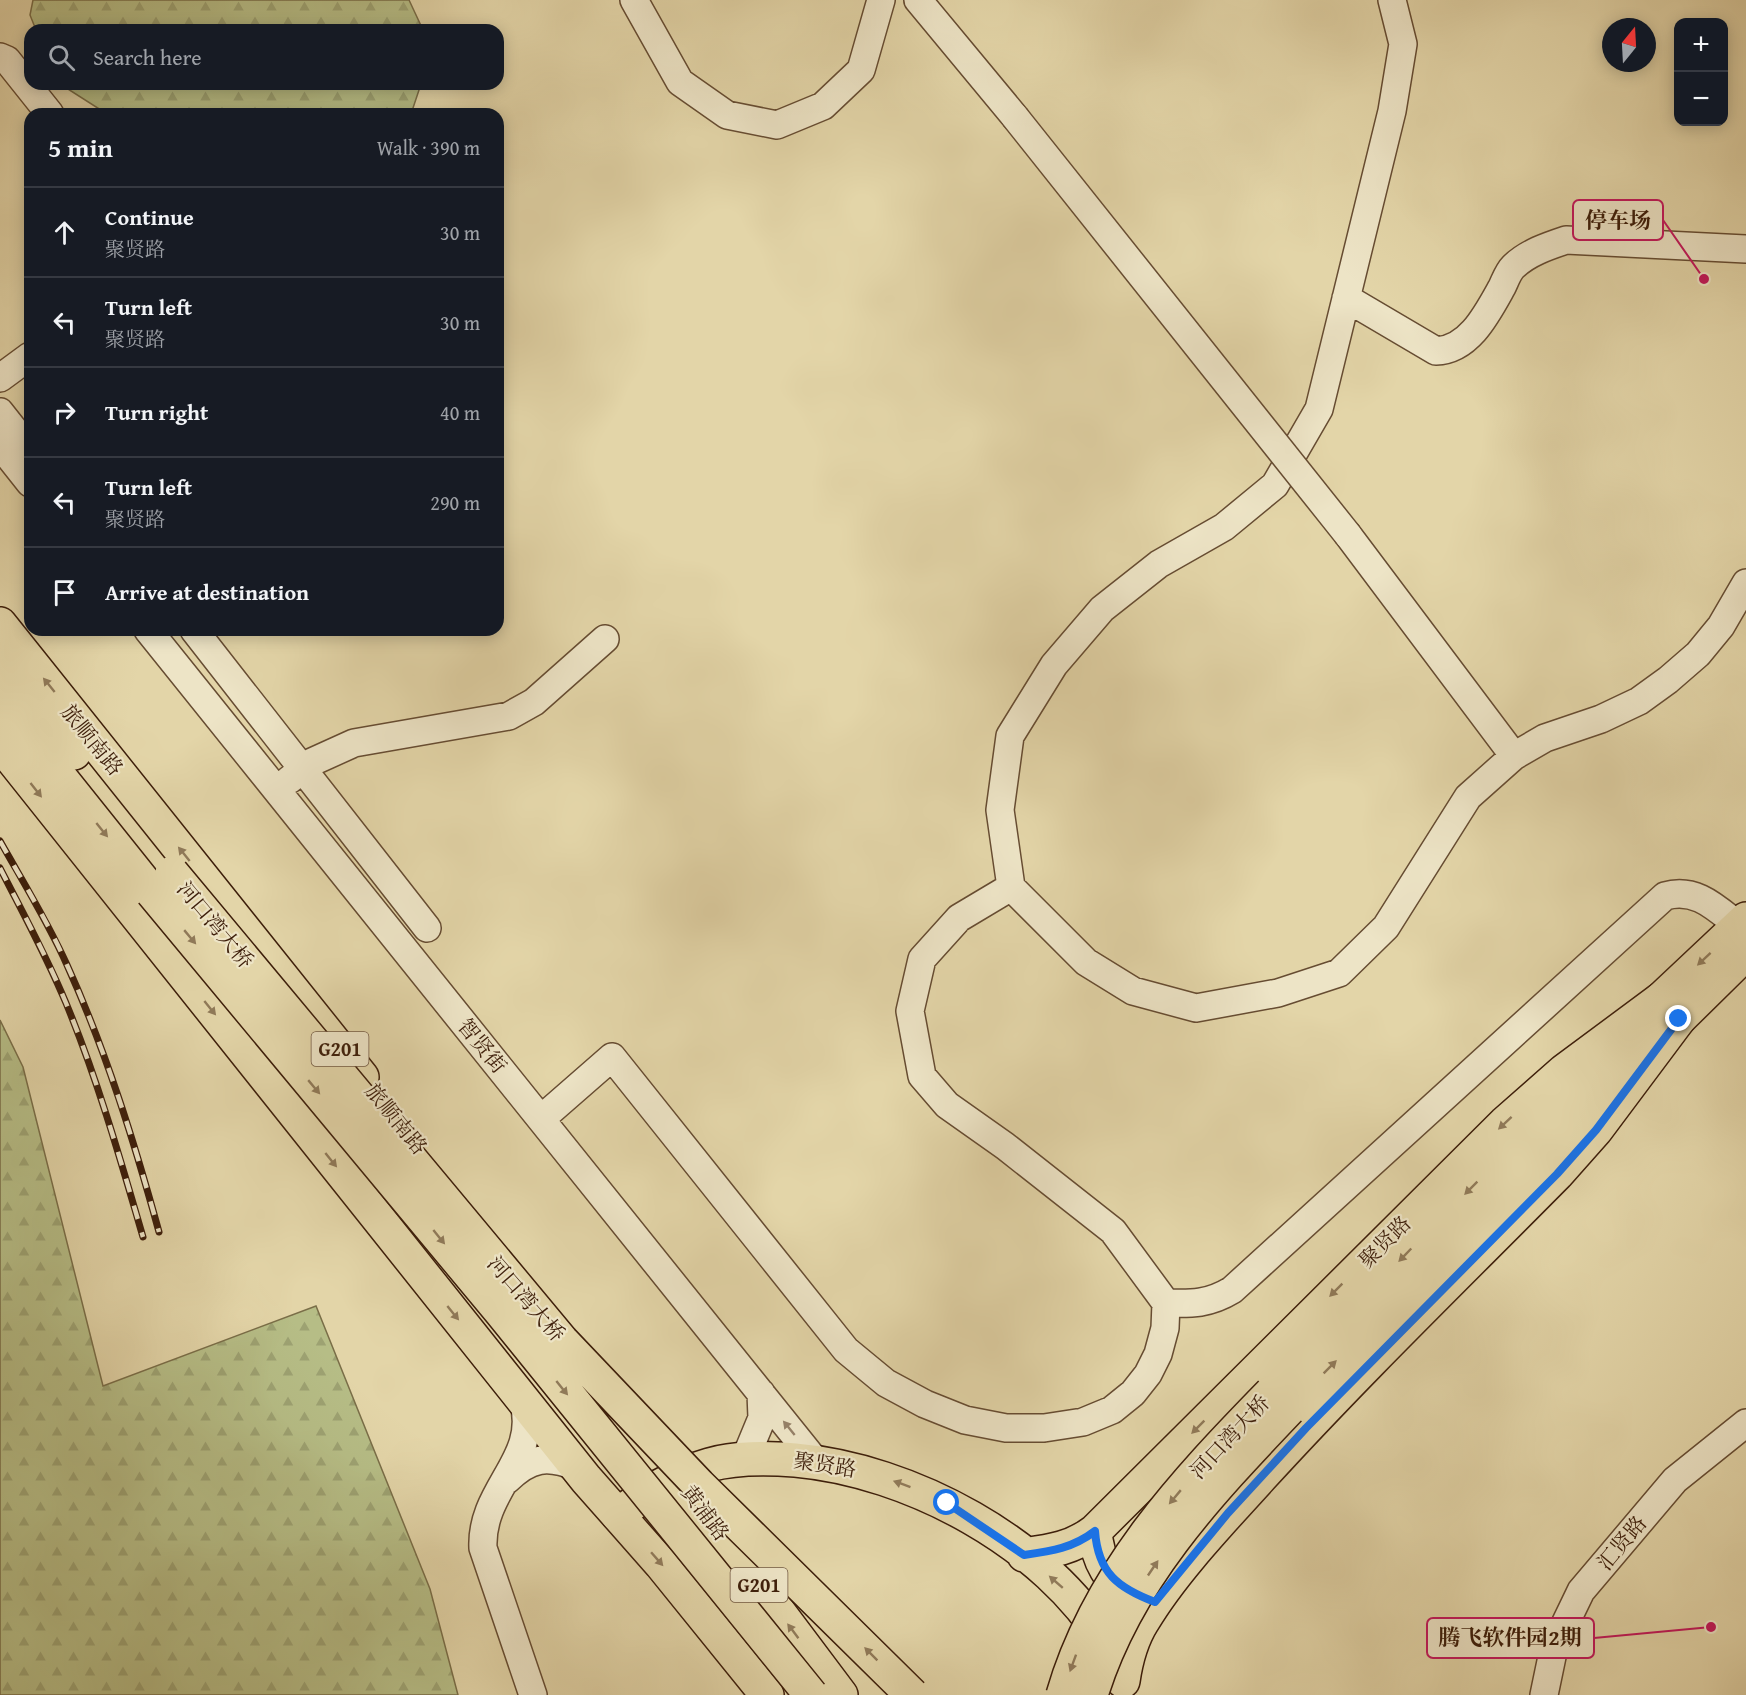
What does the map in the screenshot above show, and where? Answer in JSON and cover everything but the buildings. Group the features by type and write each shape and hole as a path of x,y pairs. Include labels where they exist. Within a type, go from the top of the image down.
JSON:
{"main road":[{"name":"旅顺南路","path":"0,624 458,1197 676,1476"},
{"path":"0,662 162,883"},
{"path":"0,702 162,883"},
{"name":"G201","path":"0,744 577,1467 767,1695"},
{"name":"河口湾大桥","path":"162,883 493,1303 811,1695"},
{"name":"河口湾大桥","path":"162,883 562,1341 699,1485 912,1695"},
{"name":"聚贤路","path":"1126,1688 1132,1642 1155,1602 1228,1513 1306,1428 1557,1174 1596,1130 1670,1009 1744,933"},
{"name":"聚贤路","path":"1024,1555 1058,1551 1080,1542 1095,1531 1504,1123 1564,1071 1670,1009"},
{"name":"河口湾大桥","path":"1063,1695 1079,1646 1094,1615 1130,1554 1181,1490 1280,1401 1455,1222 1670,1009"},
{"name":"河口湾大桥","path":"1091,1695 1111,1639 1152,1569 1280,1401"},
{"name":"聚贤路","path":"618,1515 645,1494 676,1476 711,1464 745,1459 816,1462 860,1470 904,1484 947,1503 1024,1555 1063,1588 1096,1626 1113,1653 1126,1688"},
{"name":"黄浦路","path":"676,1476 841,1695"},
{"path":"1095,1531 1097,1550 1104,1567 1117,1582 1132,1593 1155,1602"}],"street":[{"path":"634,0 680,82 727,115 777,125 823,106 861,70 881,0"},
{"path":"918,0 1015,117 1348,535 1514,756"},
{"path":"1392,0 1403,44 1392,111 1319,409 1275,485 1224,527 1159,564 1102,609 1054,665 1010,736 1000,810 1011,887 1086,962 1133,991 1196,1008 1278,993 1339,973 1386,927 1468,797 1514,756 1545,738 1601,719 1639,701 1668,680 1698,654 1721,626 1746,583"},
{"path":"0,57 7,60 24,81"},
{"path":"31,90 45,108"},
{"path":"1347,298 1436,351 1451,351 1468,338 1491,308 1512,267 1539,250 1557,243 1566,240 1746,249"},
{"path":"0,356 24,340"},
{"path":"0,378 24,360"},
{"path":"0,412 24,442"},
{"path":"0,445 24,475"},
{"name":"智贤街","path":"153,636 816,1462"},
{"path":"199,636 427,928"},
{"path":"276,790 312,762 354,743 509,716 534,702 605,639"},
{"path":"541,1119 612,1057 846,1350 886,1383 925,1404 965,1420 1006,1428 1044,1428 1083,1422 1112,1410 1133,1393 1148,1374 1158,1354 1165,1328 1166,1303 1113,1231 1005,1146 946,1105 922,1076 910,1011 922,959 959,918 1011,887"},
{"path":"1166,1303 1200,1304 1217,1299 1232,1290 1665,896 1678,892 1692,894 1708,902 1744,933"},
{"path":"745,1459 762,1418 761,1394"},
{"path":"524,1400 528,1417 523,1449 485,1517 483,1548 533,1695"},
{"name":"汇贤路","path":"1544,1695 1554,1647 1581,1591 1675,1480 1746,1423"},
{"path":"502,1485 530,1463 559,1460 577,1467"}],"green space":[{"path":"33,0 409,0 420,24 34,24 30,15"},
{"path":"69,90 419,90 413,108 98,108"},
{"path":"0,1020 23,1067 103,1386 316,1306 430,1589 458,1695 0,1695"}],"railway":[{"path":"0,841 52,933 81,997 118,1097 159,1232"},
{"path":"0,868 51,969 77,1031 108,1118 143,1237"}],"place":[{"name":"停车场","path":"1704,279"},
{"name":"腾飞软件园2期","path":"1711,1627"}],"route":[{"path":"947,1503 1024,1555 1058,1551 1080,1542 1095,1531 1097,1550 1104,1567 1117,1582 1132,1593 1155,1602 1228,1513 1306,1428 1557,1174 1639,1076 1679,1019"}]}
